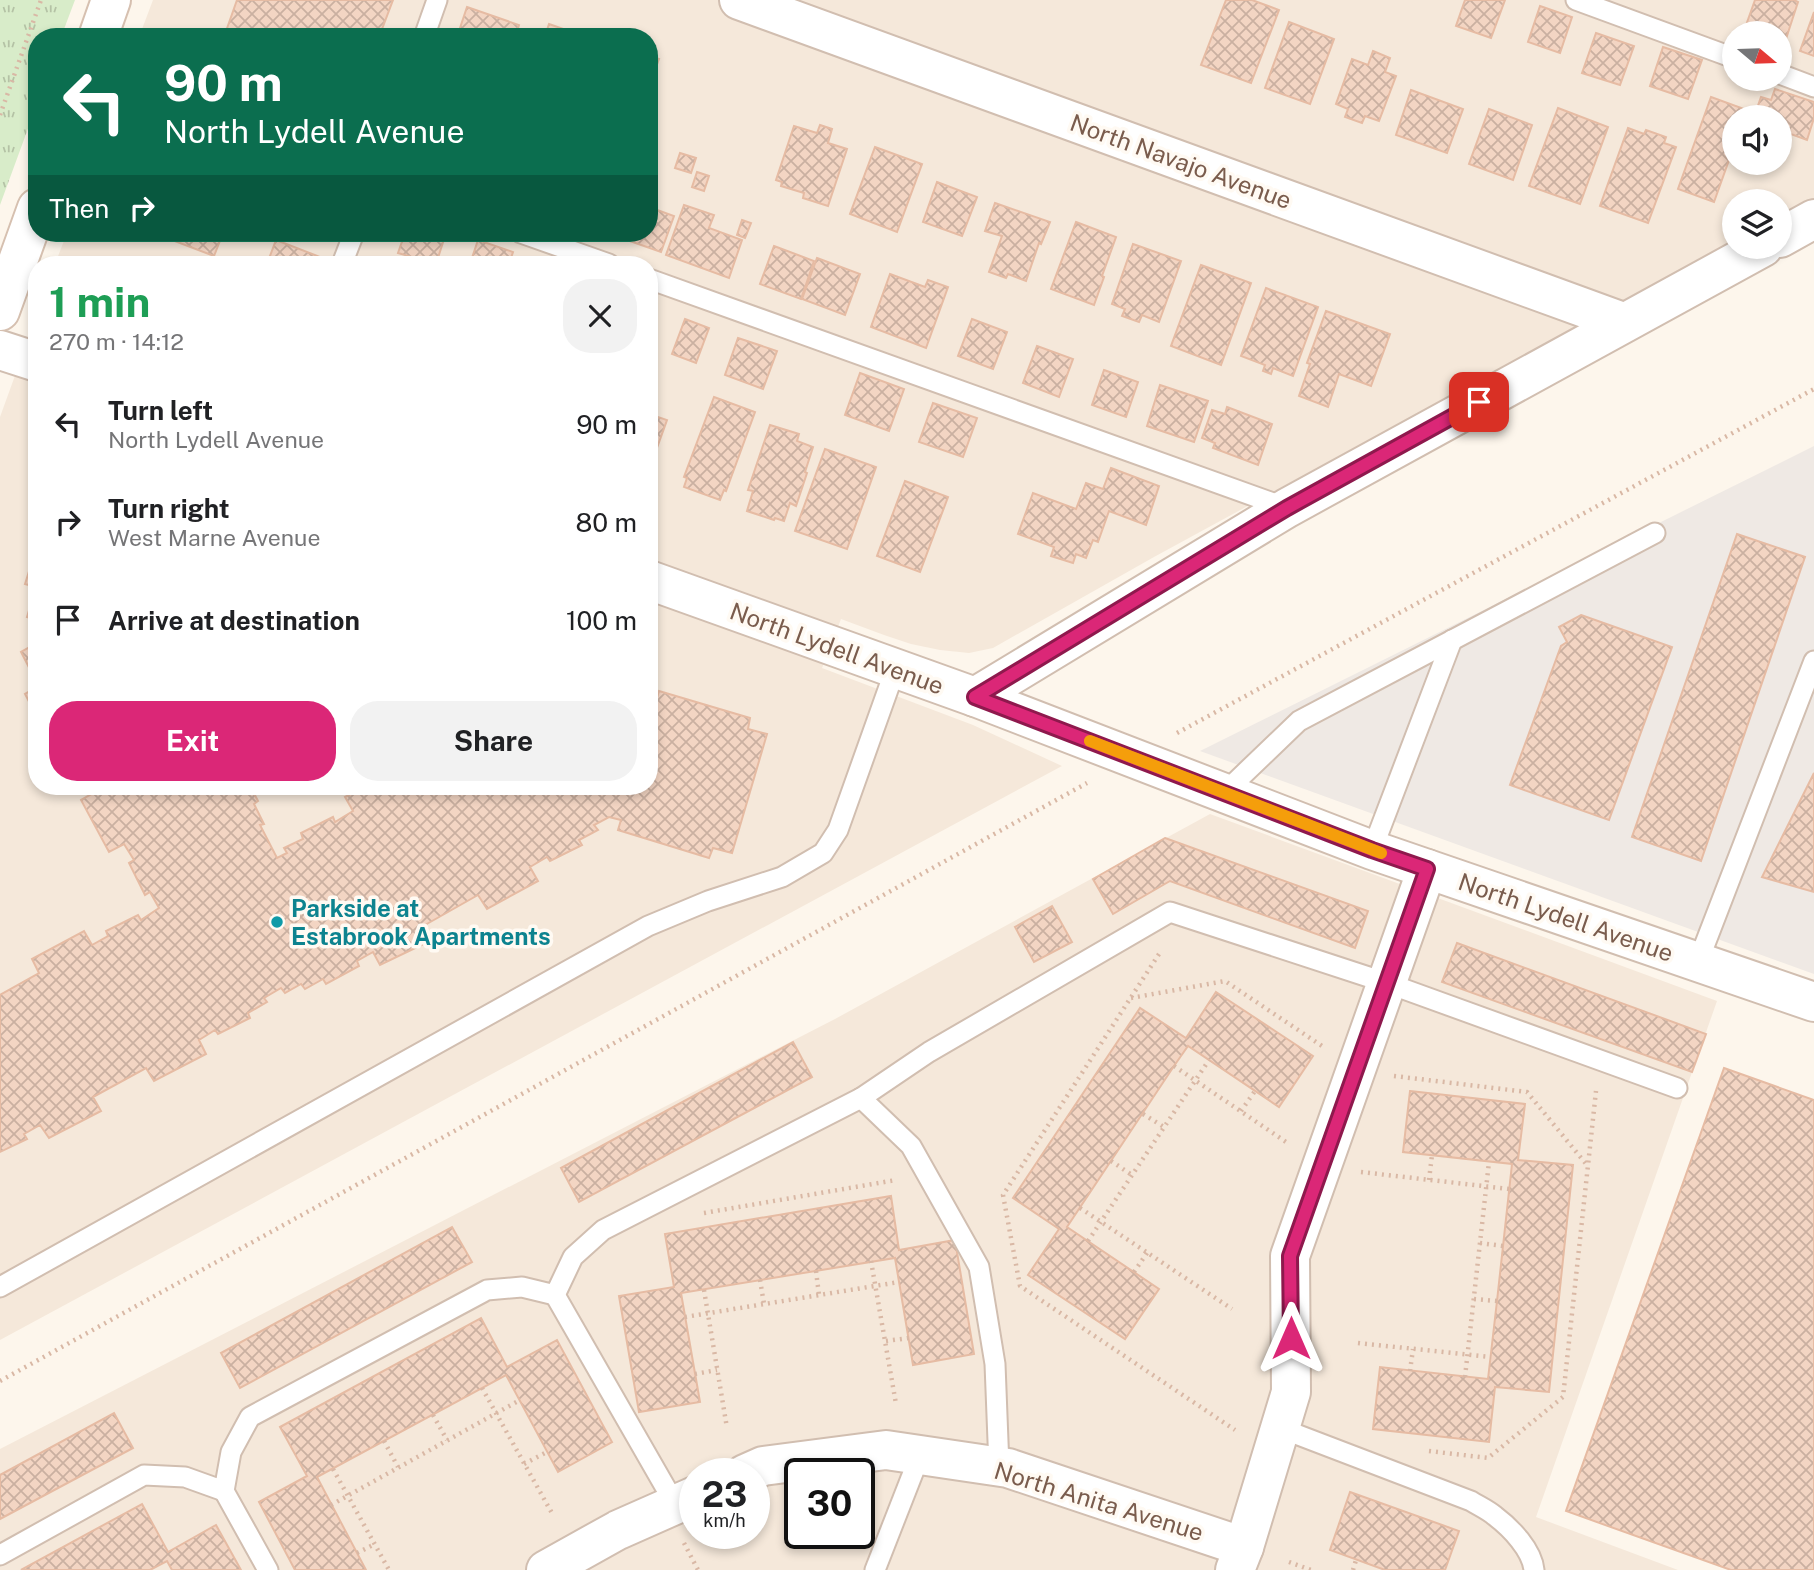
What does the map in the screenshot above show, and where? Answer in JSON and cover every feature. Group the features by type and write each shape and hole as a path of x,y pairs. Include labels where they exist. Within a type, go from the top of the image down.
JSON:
{"street":[{"path":"101,28 111,0"},
{"name":"North Navajo Avenue","path":"739,0 1623,323"},
{"path":"1792,231 1814,219"},
{"path":"0,310 28,233"},
{"path":"975,697 1287,508 1741,259"},
{"path":"0,350 28,359"},
{"name":"North Lydell Avenue","path":"658,583 975,697 1372,850 1814,1002"},
{"path":"1240,1559 1291,1392 1290,1256 1427,869"},
{"name":"North Anita Avenue","path":"770,1465 886,1450 1008,1468 1240,1559"},
{"path":"545,1570 618,1530 679,1503"}],"lane":[{"path":"427,28 437,0"},
{"path":"1576,0 1722,54"},
{"path":"1792,79 1814,87"},
{"path":"547,242 586,256"},
{"path":"658,282 1287,508"},
{"path":"1225,792 1299,722 1655,533"},
{"path":"1372,850 1452,640"},
{"path":"1698,962 1814,661"},
{"path":"0,1287 648,926 708,901 782,877 823,853 838,830 895,670"},
{"path":"555,1295 573,1257 603,1230 860,1098 929,1052 1170,912 1387,983 1677,1088"},
{"path":"860,1098 911,1146 979,1267 995,1364 999,1467"},
{"path":"268,1570 224,1491 231,1452 250,1417 487,1290 522,1287 555,1295 679,1491"},
{"path":"1280,1428 1471,1502 1495,1515 1517,1537 1533,1562 1534,1570"},
{"path":"875,1570 920,1455"},
{"path":"0,1555 144,1475 185,1477 224,1491"}],"path":[{"path":"31,28 41,0"},
{"path":"0,115 28,36"},
{"path":"1175,734 1814,389"},
{"path":"0,1381 1094,779"},
{"path":"1184,916 1003,1195 1020,1286 1235,1430"},
{"path":"1130,999 1225,981 1328,1050"},
{"path":"1088,1241 1209,1060"},
{"path":"1423,1450 1488,1458 1563,1397 1599,1060"},
{"path":"1174,1066 1294,1147"},
{"path":"1382,1074 1528,1092 1588,1166"},
{"path":"1241,1111 1255,1091"},
{"path":"1143,1114 1164,1127"},
{"path":"1429,1180 1432,1156"},
{"path":"1111,1161 1132,1175"},
{"path":"1465,1377 1489,1162"},
{"path":"1358,1172 1509,1189"},
{"path":"697,1214 928,1175"},
{"path":"1080,1208 1232,1310"},
{"path":"1480,1243 1503,1246"},
{"path":"1134,1272 1147,1253"},
{"path":"872,1261 896,1404"},
{"path":"816,1270 819,1295"},
{"path":"760,1280 764,1304"},
{"path":"685,1317 899,1282"},
{"path":"704,1290 727,1428"},
{"path":"1474,1299 1497,1301"},
{"path":"886,1341 909,1338"},
{"path":"1357,1343 1491,1357"},
{"path":"1410,1371 1413,1349"},
{"path":"695,1374 717,1370"},
{"path":"482,1388 553,1515"},
{"path":"331,1505 520,1400"},
{"path":"433,1415 447,1440"},
{"path":"384,1441 398,1467"},
{"path":"524,1464 547,1451"},
{"path":"333,1469 389,1570"},
{"path":"357,1553 375,1544"},
{"path":"687,1549 698,1570"},
{"path":"1353,1570 1356,1560"},
{"path":"1289,1562 1311,1570"}],"shaded area":[{"path":"153,0 1814,0 1814,198 1792,210 1792,189 1722,189 1722,248 1154,557 993,648 969,653 940,650 911,644 841,619 822,668 973,725 1062,766 0,1340 0,417 28,340 28,795 658,795 658,256 58,256 64,242 658,242 658,28 142,28"},
{"path":"1814,446 1814,974 1200,751"},
{"path":"1210,814 1717,1001 1536,1517 1678,1570 0,1570 0,1449 835,1019"}],"green space":[{"path":"0,0 75,0 64,28 28,28 28,129 0,205"}],"building":[{"path":"237,0 393,0 382,28 227,28"},
{"path":"1226,0 1252,0 1279,10 1251,83 1201,65"},
{"path":"1465,0 1505,0 1491,38 1456,26"},
{"path":"1755,0 1798,2 1792,21 1748,21"},
{"path":"1540,6 1572,17 1560,53 1528,42"},
{"path":"467,7 519,25 518,28 460,28"},
{"path":"1814,12 1814,56 1800,51"},
{"path":"1289,22 1334,39 1310,104 1265,88"},
{"path":"1596,33 1634,46 1620,85 1582,73"},
{"path":"1663,47 1702,60 1688,99 1650,86"},
{"path":"1373,51 1390,58 1385,72 1396,76 1379,121 1365,116 1362,123 1345,117 1348,109 1336,104 1352,59 1368,65"},
{"path":"1411,90 1463,109 1447,153 1396,135"},
{"path":"1774,91 1781,91 1814,102 1814,118 1807,140 1792,134 1792,105 1758,105 1761,97 1771,100"},
{"path":"1711,97 1733,105 1722,105 1724,175 1714,202 1678,189"},
{"path":"1558,108 1608,127 1580,204 1529,186"},
{"path":"1489,109 1532,125 1513,180 1469,164"},
{"path":"820,125 832,129 828,143 847,149 828,206 803,198 804,193 781,186 782,182 776,180 794,126 817,133"},
{"path":"1628,128 1644,134 1646,130 1666,137 1664,143 1676,147 1648,223 1600,206"},
{"path":"875,147 922,164 897,232 850,214"},
{"path":"680,153 696,158 691,173 675,168"},
{"path":"697,172 709,176 704,191 692,187"},
{"path":"937,182 977,197 962,236 923,222"},
{"path":"995,203 1050,222 1041,244 1039,243 1026,281 1008,274 1006,278 989,272 1002,236 985,231"},
{"path":"684,205 714,215 709,228 742,240 729,278 666,255"},
{"path":"658,210 674,216 661,252 633,242 658,242"},
{"path":"742,220 751,223 745,238 737,235"},
{"path":"1076,222 1116,237 1094,305 1051,289"},
{"path":"177,242 219,242 214,256"},
{"path":"275,242 281,242 317,256 270,256"},
{"path":"402,242 443,242 439,256 408,256 398,253"},
{"path":"477,242 513,252 512,256 473,256"},
{"path":"1133,244 1181,261 1159,322 1142,315 1139,322 1122,316 1125,309 1112,304"},
{"path":"774,246 814,261 801,299 760,284"},
{"path":"817,258 860,274 845,315 802,299"},
{"path":"1201,265 1251,283 1221,365 1171,346"},
{"path":"890,274 925,287 928,280 948,287 926,348 871,327"},
{"path":"1266,288 1318,307 1293,376 1273,368 1271,374 1263,371 1265,365 1241,356"},
{"path":"1326,311 1390,334 1371,386 1339,374 1328,407 1299,396 1310,364 1307,363"},
{"path":"685,319 709,328 696,363 672,354"},
{"path":"972,319 1007,332 993,369 958,356"},
{"path":"738,338 777,351 763,389 725,375"},
{"path":"1037,346 1073,359 1059,397 1023,383"},
{"path":"1104,370 1138,382 1126,417 1092,405"},
{"path":"860,373 904,389 889,431 845,415"},
{"path":"1160,385 1208,401 1194,442 1147,426"},
{"path":"714,397 755,412 726,491 724,490 720,500 684,487 687,478 684,477"},
{"path":"933,403 977,418 963,457 919,442"},
{"path":"1227,407 1272,424 1258,465 1213,448 1215,443 1202,438 1212,410 1225,414"},
{"path":"658,417 667,420 658,445"},
{"path":"770,425 799,434 797,441 813,447 796,506 790,503 784,521 747,511 753,491 748,490"},
{"path":"825,449 876,467 847,549 795,531"},
{"path":"1111,468 1159,486 1146,525 1109,511 1098,542 1093,540 1086,558 1076,554 1073,563 1051,556 1054,547 1018,534 1033,493 1076,509 1086,483 1103,489"},
{"path":"905,481 948,497 920,572 877,556"},
{"path":"1737,534 1805,557 1701,861 1632,837"},
{"path":"1581,615 1672,647 1609,820 1510,785 1561,646 1567,642 1559,627"},
{"path":"28,648 28,666 21,652"},
{"name":"Parkside at Estabrook Apartments","path":"659,691 750,718 748,729 767,734 732,853 713,848 709,858 618,830 621,820 609,817 594,825 598,830 579,840 582,845 550,861 547,857 530,867 538,881 487,909 478,895 425,925 434,939 380,965 373,952 357,961 359,966 326,984 323,979 305,989 301,984 285,993 281,988 264,998 267,1002 248,1013 250,1018 218,1034 215,1030 199,1040 206,1054 154,1081 146,1068 93,1097 101,1111 49,1138 40,1125 24,1134 27,1139 0,1152 0,995 39,973 32,959 84,931 92,945 108,936 106,931 138,915 141,920 159,908 150,892 145,895 129,863 134,860 124,844 109,852 81,800 90,795 255,795 258,801 254,804 264,824 260,825 277,858 287,853 284,848 303,839 301,833 333,817 335,822 353,811 345,797 349,795 658,795"},
{"path":"1814,773 1814,892 1762,877"},
{"path":"1165,838 1368,911 1355,948 1170,881 1113,914 1093,879"},
{"path":"1052,906 1072,942 1034,962 1015,927"},
{"path":"1457,943 1706,1034 1692,1072 1442,982"},
{"path":"1216,992 1313,1056 1279,1107 1188,1046 1067,1227 1159,1289 1125,1339 1028,1275 1059,1229 1013,1198 1140,1008 1186,1038"},
{"path":"793,1042 812,1077 579,1202 561,1168"},
{"path":"1724,1068 1814,1100 1814,1570 1731,1570 1566,1511"},
{"path":"1410,1091 1525,1104 1518,1160 1573,1165 1549,1392 1495,1387 1489,1442 1373,1429 1380,1367 1488,1379 1512,1164 1403,1152"},
{"path":"891,1196 899,1250 955,1240 974,1354 913,1365 895,1258 681,1293 700,1402 639,1412 619,1296 674,1287 665,1234"},
{"path":"452,1227 472,1262 240,1388 221,1353"},
{"path":"481,1318 507,1367 557,1340 612,1442 558,1472 506,1375 317,1477 366,1570 295,1570 259,1502 307,1476 280,1427"},
{"path":"114,1413 133,1448 0,1519 0,1475"},
{"path":"1350,1492 1459,1531 1445,1570 1385,1570 1330,1550"},
{"path":"142,1504 168,1552 216,1525 241,1570 172,1570 167,1561 150,1570 21,1570"}],"slow traffic":[{"path":"1090,741 1381,853"}],"place":[{"name":"Parkside at Estabrook Apartments","path":"277,922"}],"route":[{"path":"1291,1338 1290,1256 1427,869 975,697 1287,508 1479,402"}]}
